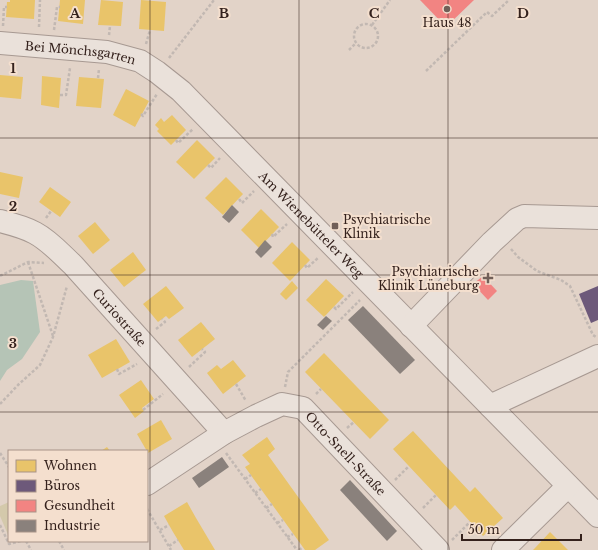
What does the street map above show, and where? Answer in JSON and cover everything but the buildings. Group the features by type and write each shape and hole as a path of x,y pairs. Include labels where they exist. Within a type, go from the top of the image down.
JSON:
{"street":[{"name":"Bei Mönchsgarten","path":"0,43 107,52 140,62 162,76"},
{"name":"Am Wienebütteler Weg","path":"162,76 181,91 568,486 596,511"},
{"path":"411,326 517,219 524,216 598,218"},
{"name":"Curiostraße","path":"0,221 15,224 36,233 50,243 73,265 177,380 220,436"},
{"path":"490,406 598,356"},
{"path":"148,483 220,436 256,416 282,404"},
{"name":"Otto-Snell-Straße","path":"282,404 303,408 443,547"},
{"path":"503,550 568,486"}],"path":[{"path":"40,0 39,26 55,48"},
{"path":"141,114 143,116 162,76 214,0"},
{"path":"372,25 390,0"},
{"path":"426,71 487,12 492,16 508,0"},
{"path":"60,7 57,7 55,48 66,95 60,95"},
{"path":"364,23 368,23 375,28 378,39 374,45 362,48 356,43 353,35 356,27 364,23"},
{"path":"349,50 356,43"},
{"path":"176,140 178,142 205,116"},
{"path":"503,232 506,244 518,257 537,271 561,280 570,286 593,335 598,339"},
{"path":"28,262 53,336"},
{"path":"0,276 28,262 73,265 53,336 40,365 0,404"},
{"path":"334,307 336,309 369,283"},
{"path":"282,404 288,372 369,283"},
{"path":"143,410 177,380 205,352 202,349"},
{"path":"117,369 119,374 153,354"},
{"path":"220,436 245,479 277,523 298,550 303,547"},
{"path":"0,454 8,466"},
{"path":"245,479 251,475"},
{"path":"255,493 261,489"},
{"path":"266,508 272,504"},
{"path":"148,511 171,550"},
{"path":"277,523 283,520"},
{"path":"443,547 470,522"},
{"path":"0,525 8,542"},
{"path":"160,530 169,525"},
{"path":"288,537 293,534"},
{"path":"169,546 178,540"},
{"path":"8,542 9,544 17,542"}],"shaded area":[{"path":"21,280 33,281 40,332 22,359 7,370 0,381 0,285"},
{"path":"8,502 8,535 0,516 0,506"}],"place":[{"name":"Haus 48","path":"447,9"},
{"name":"Psychiatrische Klinik","path":"335,226"},
{"name":"Psychiatrische Klinik Lüneburg","path":"488,278"}]}
